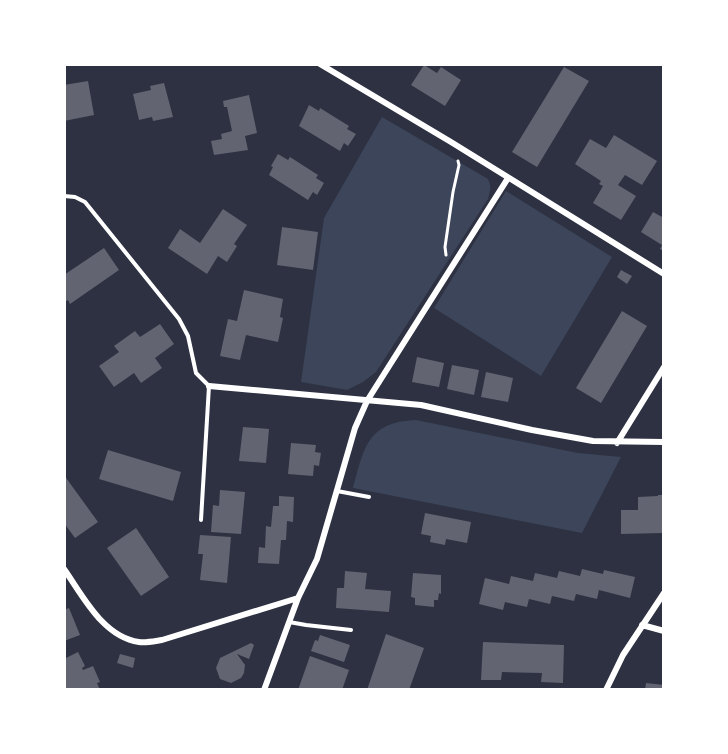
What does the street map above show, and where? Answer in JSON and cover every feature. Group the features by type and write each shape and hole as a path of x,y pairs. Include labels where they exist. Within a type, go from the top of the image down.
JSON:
{"street":[{"path":"320,64 451,142 663,274"},
{"path":"264,690 298,598 317,559 355,428 368,401 508,178"},
{"path":"617,443 663,367"},
{"path":"209,386 421,405 532,430 590,440 617,443 663,442"},
{"path":"64,569 104,624 127,639 141,643 162,640 298,598"},
{"path":"606,690 623,655 663,593"},
{"path":"642,625 663,631"}],"lane":[{"path":"64,196 75,197 85,202 179,319 188,336 196,373 209,386 201,520"},
{"path":"337,491 369,497"},
{"path":"289,621 351,630"}],"path":[{"path":"447,274 445,247 459,165 451,142"}],"shaded area":[{"path":"382,117 488,179 490,191 488,199 376,372 347,390 301,382 324,218"},
{"path":"506,191 612,257 541,376 434,308"},
{"path":"416,420 578,453 621,457 582,533 353,488 365,449 377,432 400,422"}],"building":[{"path":"424,65 437,73 441,67 461,80 445,106 411,85"},
{"path":"564,67 589,81 537,167 512,152"},
{"path":"88,81 94,115 64,121 64,85"},
{"path":"164,83 173,117 153,121 152,117 139,120 133,94 151,90 150,86"},
{"path":"249,95 257,133 245,136 248,150 214,155 211,141 222,139 221,134 232,131 227,107 224,107 223,101"},
{"path":"309,105 319,111 320,108 349,126 347,129 356,134 348,146 344,143 340,151 299,126"},
{"path":"614,135 657,161 642,185 625,175 618,185 636,196 621,220 593,203 603,186 599,184 601,181 575,164 590,139 606,148"},
{"path":"278,154 288,160 290,157 318,175 316,178 324,183 317,195 313,192 308,200 269,175"},
{"path":"223,209 247,225 234,244 237,246 227,262 218,256 207,274 168,248 180,229 200,243"},
{"path":"653,212 664,218 664,251 660,249 662,245 641,232"},
{"path":"282,227 318,232 313,270 277,265"},
{"path":"104,248 119,270 70,304 68,300 64,302 64,275"},
{"path":"621,270 632,276 627,284 617,277"},
{"path":"244,290 283,299 280,317 283,318 278,342 246,335 240,360 220,356 228,319 237,321"},
{"path":"622,311 647,326 601,403 576,388"},
{"path":"160,324 174,344 155,358 162,368 141,383 134,373 114,387 99,366 119,352 114,346 135,331 140,337"},
{"path":"417,357 444,363 439,387 412,382"},
{"path":"452,365 479,370 474,395 447,389"},
{"path":"486,372 513,378 508,402 481,397"},
{"path":"243,427 269,429 266,463 239,461"},
{"path":"291,443 316,445 315,452 321,453 319,466 314,465 313,476 288,474"},
{"path":"108,450 181,472 173,501 99,479"},
{"path":"64,475 98,522 75,538 64,523"},
{"path":"220,490 245,492 241,534 211,532 213,505 219,506"},
{"path":"664,495 664,533 621,534 621,510 638,510 638,497"},
{"path":"279,496 294,497 293,522 287,521 286,540 281,540 279,564 258,563 259,547 265,548 266,526 271,527 273,506 279,506"},
{"path":"425,513 471,522 467,543 446,539 445,545 430,542 431,536 421,534"},
{"path":"136,528 169,577 141,596 107,548"},
{"path":"200,535 231,537 227,583 200,580 203,554 198,554"},
{"path":"582,569 603,574 604,570 635,577 630,598 599,590 597,599 576,594 574,601 552,596 550,604 529,599 527,607 505,602 503,610 479,604 485,578 509,584 511,576 533,581 535,573 557,578 559,571 580,576"},
{"path":"345,571 367,573 365,589 391,591 389,612 336,608 337,588 344,588"},
{"path":"413,573 441,575 441,594 439,593 438,600 434,600 434,607 415,605 415,598 411,597"},
{"path":"69,608 80,635 64,641 64,610"},
{"path":"386,634 424,648 409,690 367,690"},
{"path":"320,635 350,645 344,662 311,651 315,640 318,641"},
{"path":"483,642 564,645 563,683 541,682 542,673 502,672 501,680 481,680"},
{"path":"251,643 254,645 249,659 237,654 245,665 241,678 231,683 220,679 216,668 220,658"},
{"path":"78,652 85,666 83,670 93,666 100,682 97,683 100,690 66,690 64,659"},
{"path":"120,654 135,658 133,668 117,663"},
{"path":"310,656 349,670 342,690 298,690"},
{"path":"646,683 664,685 664,690 645,690"}]}
